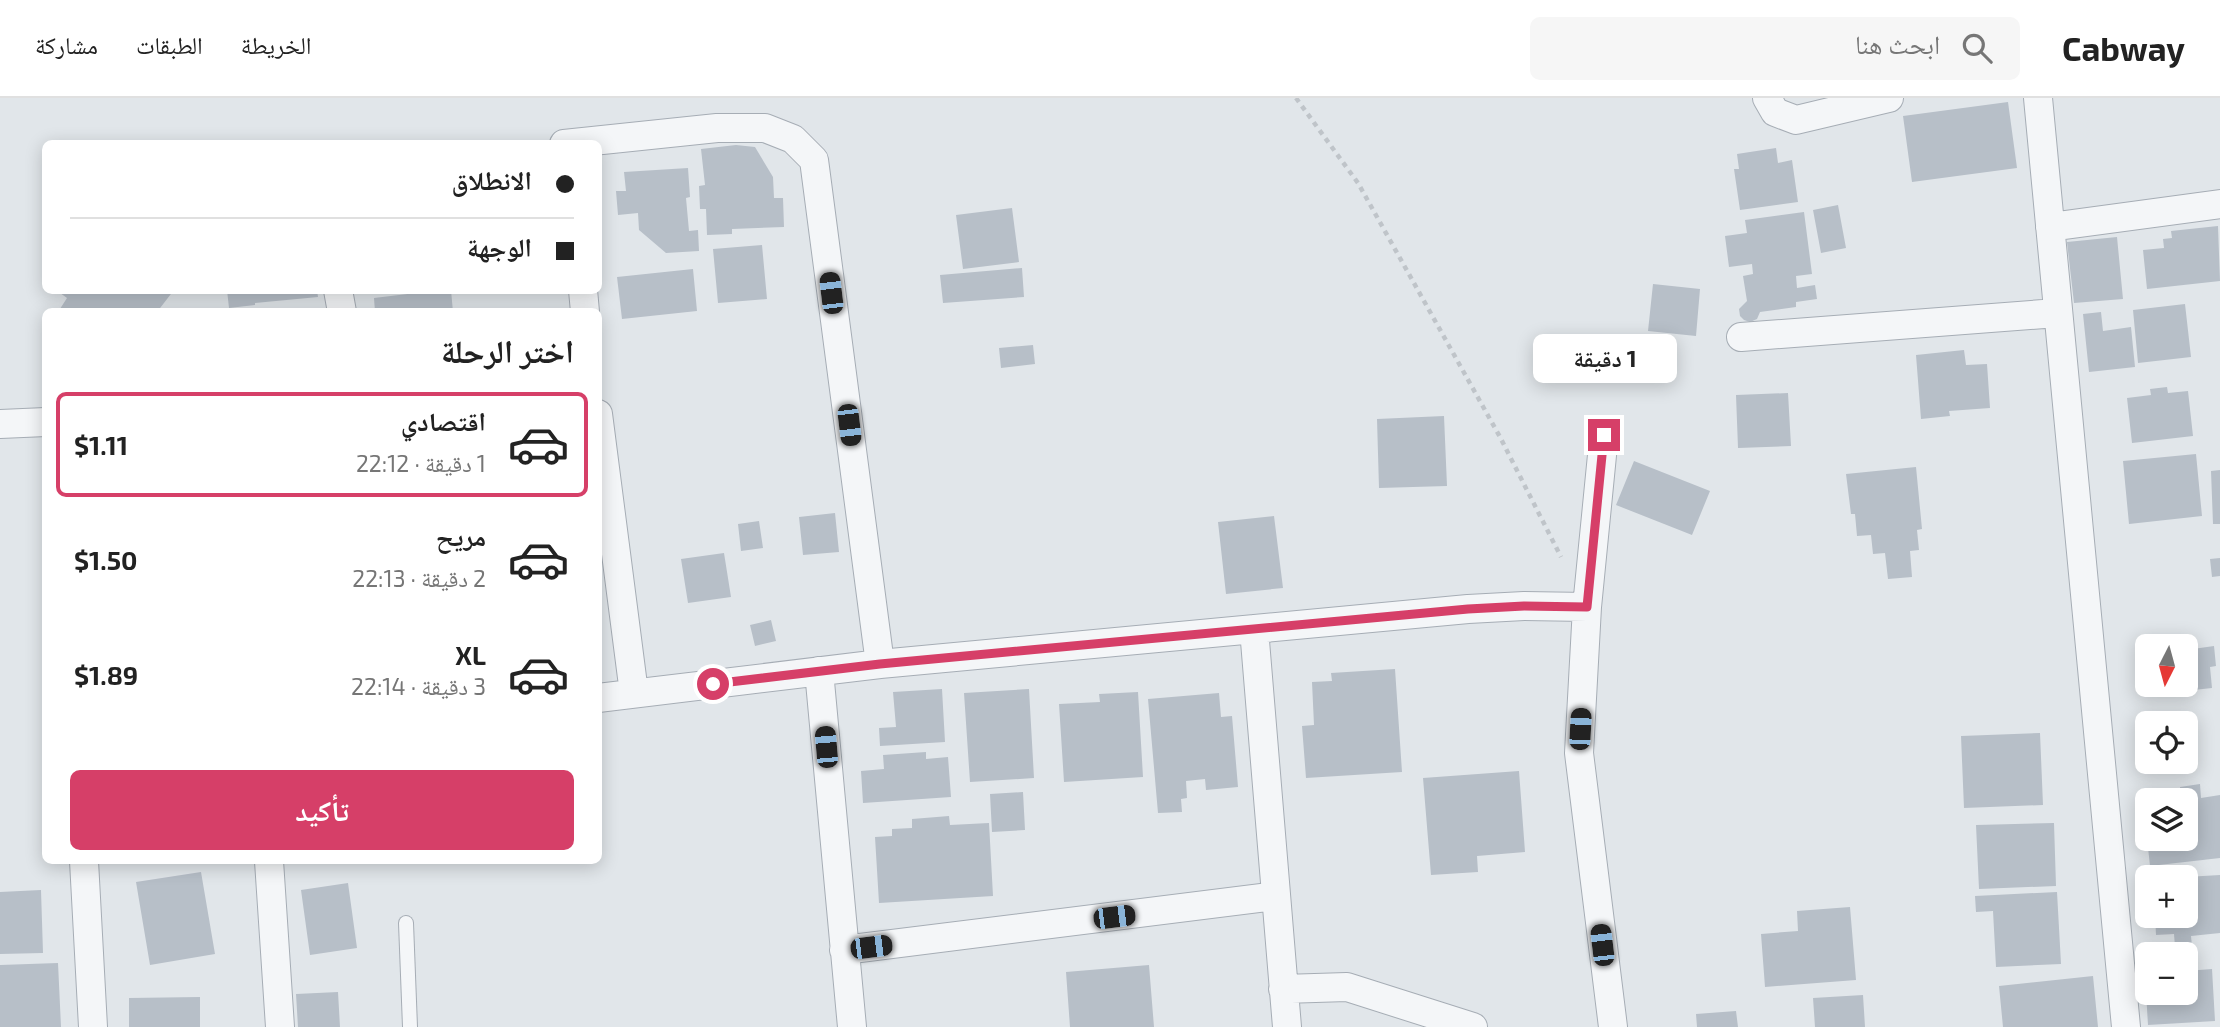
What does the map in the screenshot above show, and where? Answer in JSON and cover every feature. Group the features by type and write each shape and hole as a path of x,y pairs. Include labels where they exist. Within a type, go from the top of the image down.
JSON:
{"street":[{"path":"1767,98 1775,112 1796,120 1889,98"},
{"path":"2038,98 2126,1027"},
{"path":"602,140 716,128 765,128 793,139 814,160 880,664"},
{"path":"2050,227 2220,204"},
{"path":"1741,337 2057,313"},
{"path":"0,424 42,422"},
{"path":"1604,435 1587,607 1579,753 1613,1027"},
{"path":"602,444 635,693"},
{"path":"602,697 880,664 1468,609 1587,607"},
{"path":"1254,629 1287,1027"},
{"path":"819,671 852,1027"},
{"path":"84,864 93,1027"},
{"path":"269,864 280,1027"},
{"path":"844,950 1276,897"},
{"path":"1283,989 1347,987 1473,1027"}],"lane":[{"path":"406,923 410,1027"}],"path":[{"path":"1296,98 1359,183 1500,438 1562,559"}],"building":[{"path":"2008,102 2017,168 1912,182 1903,116"},
{"path":"736,145 755,147 773,177 774,198 783,198 784,227 732,229 732,234 707,235 706,209 700,209 699,186 705,185 701,149"},
{"path":"1776,148 1778,163 1792,160 1798,202 1740,210 1734,169 1739,169 1737,154"},
{"path":"688,168 690,197 686,198 689,231 698,230 699,251 666,253 639,230 638,213 618,215 616,191 626,191 624,172"},
{"path":"1838,205 1846,248 1821,253 1813,210"},
{"path":"1012,208 1019,262 963,269 956,215"},
{"path":"1804,212 1812,274 1796,276 1797,288 1815,285 1817,299 1796,302 1796,307 1760,312 1757,319 1750,322 1744,320 1739,309 1747,301 1743,276 1753,274 1752,264 1729,267 1725,236 1747,233 1745,220"},
{"path":"2218,226 2220,281 2147,289 2143,250 2164,248 2163,239 2172,238 2171,231"},
{"path":"2117,237 2123,299 2074,303 2067,242"},
{"path":"762,245 767,299 718,303 713,249"},
{"path":"1022,268 1024,297 943,303 940,275"},
{"path":"693,269 697,311 622,319 617,277"},
{"path":"1653,284 1700,289 1696,336 1648,331"},
{"path":"62,294 171,294 160,308 61,308 67,298"},
{"path":"227,294 318,294 318,297 255,303 229,308"},
{"path":"408,294 451,294 453,308 375,308 374,298"},
{"path":"2185,304 2191,357 2138,363 2133,310"},
{"path":"2101,312 2103,331 2131,327 2135,367 2089,372 2083,314"},
{"path":"1033,345 1035,364 1001,368 999,348"},
{"path":"1964,350 1966,365 1987,364 1990,408 1949,411 1950,416 1921,419 1916,355"},
{"path":"2167,387 2168,393 2188,391 2193,436 2132,443 2127,398 2151,395 2150,389"},
{"path":"1788,393 1791,446 1738,448 1736,395"},
{"path":"1444,416 1447,486 1379,488 1377,419"},
{"path":"2196,454 2202,516 2129,524 2123,461"},
{"path":"1634,461 1710,491 1692,535 1616,505"},
{"path":"1916,467 1922,529 1917,530 1919,550 1910,551 1912,577 1888,579 1885,553 1873,554 1871,535 1857,536 1846,474"},
{"path":"2220,470 2220,524 2213,524 2211,471"},
{"path":"835,513 839,552 803,555 799,517"},
{"path":"1274,516 1283,588 1226,594 1218,522"},
{"path":"759,521 763,548 741,551 738,524"},
{"path":"724,553 731,597 688,603 681,559"},
{"path":"2220,558 2220,576 2212,577 2210,559"},
{"path":"771,620 776,641 755,646 750,625"},
{"path":"2214,646 2216,666 2210,667 2212,688 2198,690 2198,648"},
{"path":"1395,669 1402,772 1306,778 1302,726 1314,725 1312,682 1332,681 1331,673"},
{"path":"942,689 945,742 880,746 879,728 896,727 893,692"},
{"path":"1029,689 1034,778 970,782 964,693"},
{"path":"1138,692 1143,777 1064,782 1059,704 1100,702 1099,694"},
{"path":"1219,693 1221,717 1232,716 1238,787 1206,790 1205,779 1186,781 1187,798 1181,799 1182,812 1158,813 1148,699"},
{"path":"2040,733 2043,805 1964,808 1961,736"},
{"path":"926,752 926,759 948,757 951,797 863,803 861,771 884,769 883,755"},
{"path":"1519,771 1525,852 1477,856 1478,872 1431,875 1423,778"},
{"path":"2200,784 2201,798 2220,795 2220,858 2150,865 2148,851 2198,851 2198,788 2180,787"},
{"path":"1023,792 1025,830 992,832 990,794"},
{"path":"949,816 950,825 989,823 993,896 879,903 875,837 892,836 892,829 912,828 912,819"},
{"path":"2054,823 2056,886 1979,889 1976,825"},
{"path":"201,872 215,954 150,965 136,882"},
{"path":"2220,875 2220,933 2191,936 2192,942 2175,942 2174,934 2156,935 2156,928 2198,928 2198,876"},
{"path":"348,883 357,948 310,955 301,890"},
{"path":"41,890 43,953 0,954 0,892"},
{"path":"2057,892 2061,964 1996,967 1993,911 1976,912 1975,896"},
{"path":"1850,907 1856,980 1765,987 1761,934 1798,931 1797,911"},
{"path":"58,963 61,1027 0,1027 0,965"},
{"path":"1149,965 1154,1027 1070,1027 1066,972"},
{"path":"2212,969 2215,1021 2148,1025 2147,1005 2198,1005 2198,970"},
{"path":"2093,976 2098,1027 2003,1027 1999,986"},
{"path":"338,992 340,1027 298,1027 296,994"},
{"path":"1863,995 1865,1027 1815,1027 1813,998"},
{"path":"200,997 200,1027 129,1027 129,998"},
{"path":"1736,1011 1738,1027 1697,1027 1696,1014"}],"route":[{"path":"713,684 880,664 1468,609 1587,607 1604,435"}]}
